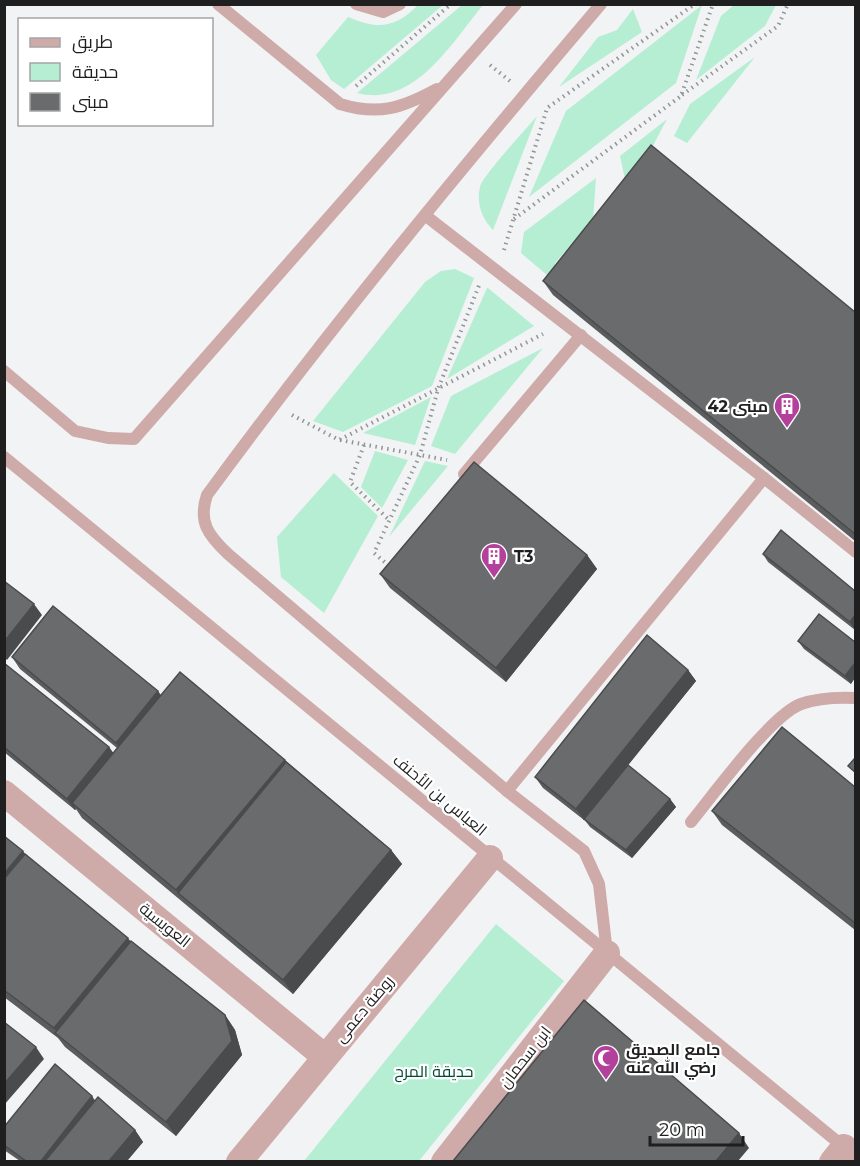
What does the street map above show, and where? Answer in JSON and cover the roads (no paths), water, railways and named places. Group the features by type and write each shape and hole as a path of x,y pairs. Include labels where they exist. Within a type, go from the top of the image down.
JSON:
{"street":[{"name":"العويسية","path":"4,793 325,1057"},
{"name":"روضة دعمى","path":"239,1161 490,858"},
{"name":"ابن سحمان","path":"444,1161 607,953"}],"lane":[{"path":"356,4 383,12 400,4"},
{"path":"4,371 75,431 108,438 134,439 516,4"},
{"path":"600,4 525,93 273,405 207,495 201,512 211,538 507,791 584,851 599,884 607,953"},
{"path":"218,5 337,102 362,111 410,104 446,84"},
{"path":"426,216 765,478 855,552"},
{"path":"457,484 581,335"},
{"name":"العباس بن الأحنف","path":"4,457 607,953 844,1155"},
{"path":"507,791 765,478"},
{"path":"691,822 778,720 799,704 827,698 855,698"}],"place":[{"name":"مبنى 42","path":"787,429"},
{"name":"T3","path":"494,579"},
{"name":"جامع الصديق رضي الله عنه","path":"606,1081"}],"park label":[{"name":"حديقة المرح","path":"434,1071"}]}
